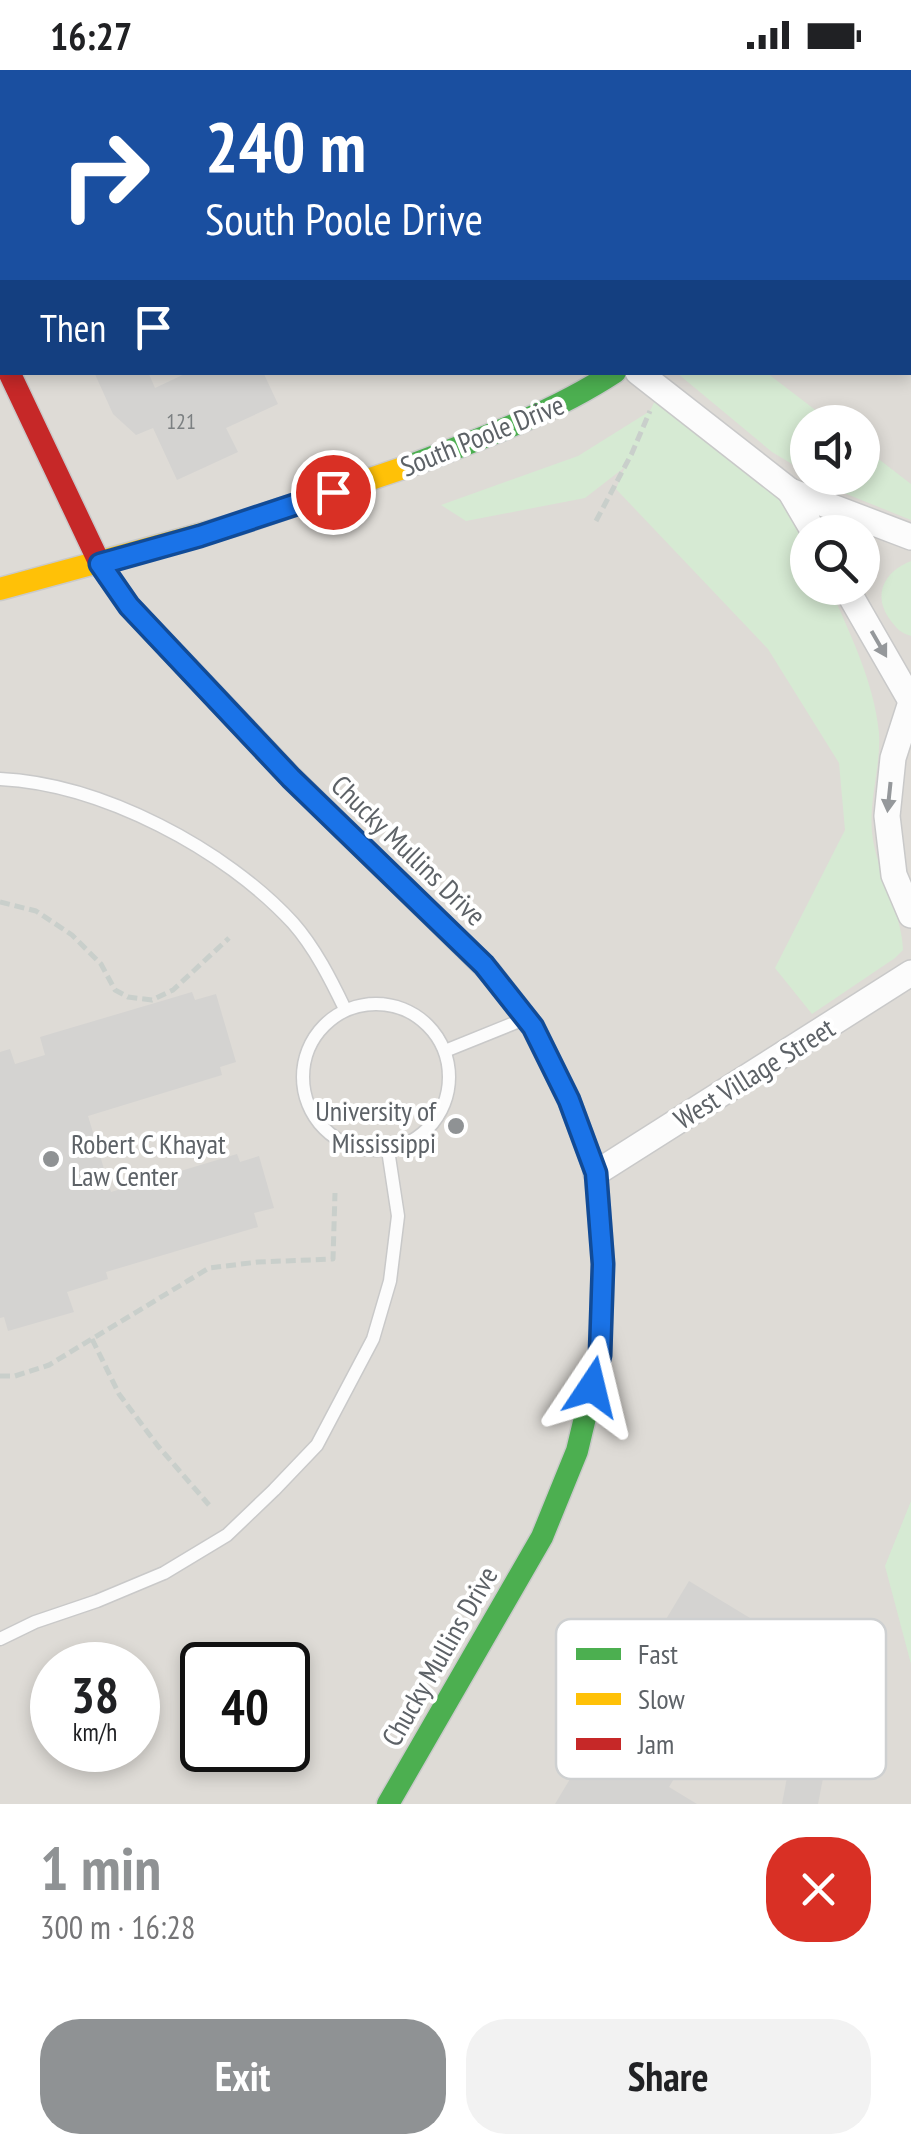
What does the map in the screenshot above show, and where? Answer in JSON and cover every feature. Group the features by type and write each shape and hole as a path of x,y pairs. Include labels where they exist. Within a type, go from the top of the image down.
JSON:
{"street":[{"name":"Chucky Mullins Drive","path":"11,375 100,564 129,606 291,778 484,965 538,1036 569,1100 596,1173 603,1264 600,1355 577,1451 542,1537 388,1804"},
{"name":"South Poole Drive","path":"0,590 200,536 400,470 586,393 611,375"},
{"path":"642,375 790,492"},
{"path":"798,495 911,537"},
{"path":"856,605 911,701 893,758 887,816 894,875 911,914"},
{"name":"West Village Street","path":"596,1173 911,973"}],"lane":[{"path":"0,779 83,794 142,817 218,860 244,878 295,925 327,972 345,1010"},
{"path":"366,1004 395,1005 421,1018 440,1039 445,1051 449,1067 447,1096 434,1122 413,1141 388,1150 356,1148 330,1136 311,1114 302,1087 304,1058 317,1032 345,1010 366,1004"},
{"path":"445,1051 526,1018"},
{"path":"0,1639 164,1573 228,1535 317,1446 374,1339 390,1281 398,1216 388,1150"}],"path":[{"path":"596,521 650,411"},
{"path":"0,902 36,911 72,936 101,964 115,990 128,997 152,1000 173,990 229,938"},
{"path":"0,1376 15,1376 48,1365 209,1268 333,1259 335,1193"},
{"path":"92,1339 119,1394 209,1505"}],"shaded area":[{"name":"University of Mississippi","path":"0,375 911,375 911,1804 0,1804"}],"green space":[{"path":"679,375 770,375 809,405 790,405 790,463"},
{"path":"660,390 790,491 800,515 790,515 790,605 837,605 872,695 879,745 872,832 903,950 812,1014 775,968 845,830 839,763 768,649 616,489 625,467 585,498 466,521 441,505 578,456 650,411"},
{"path":"880,460 911,484 911,520 849,495 880,495"},
{"path":"911,561 911,636 891,621 882,594 887,578"},
{"path":"911,1501 911,1664 885,1566"}],"building":[{"path":"95,375 149,375 155,388 183,375 264,375 278,404 226,428 238,452 177,480 153,428 136,435 113,414"},
{"name":"Robert C Khayat Law Center","path":"192,992 195,1000 216,994 236,1062 220,1067 222,1075 88,1116 111,1192 237,1154 240,1162 259,1156 274,1208 254,1213 258,1227 106,1272 108,1279 67,1292 74,1312 8,1331 4,1317 0,1318 0,1052 10,1049 15,1064 45,1055 40,1037"},
{"path":"689,1581 752,1619 666,1619"},
{"path":"570,1779 674,1779 669,1787 697,1804 555,1804"},
{"path":"787,1779 823,1779 818,1804 782,1804"}],"traffic: fast":[{"path":"403,468 539,414 610,375"},
{"path":"388,1804 542,1537 577,1451 600,1355 603,1264 596,1173 569,1100 533,1027 490,972"}],"traffic: slow":[{"path":"0,589 238,524 403,468"},
{"path":"190,670 291,777 490,972"}],"traffic: jam":[{"path":"10,375 100,564 129,606 190,670"}],"place":[{"name":"University of Mississippi","path":"456,1126"},
{"name":"Robert C Khayat Law Center","path":"51,1159"}],"route":[{"path":"333,492 100,564 129,606 291,778 484,965 533,1027 569,1100 596,1173 603,1264 600,1355 592,1387"}]}
